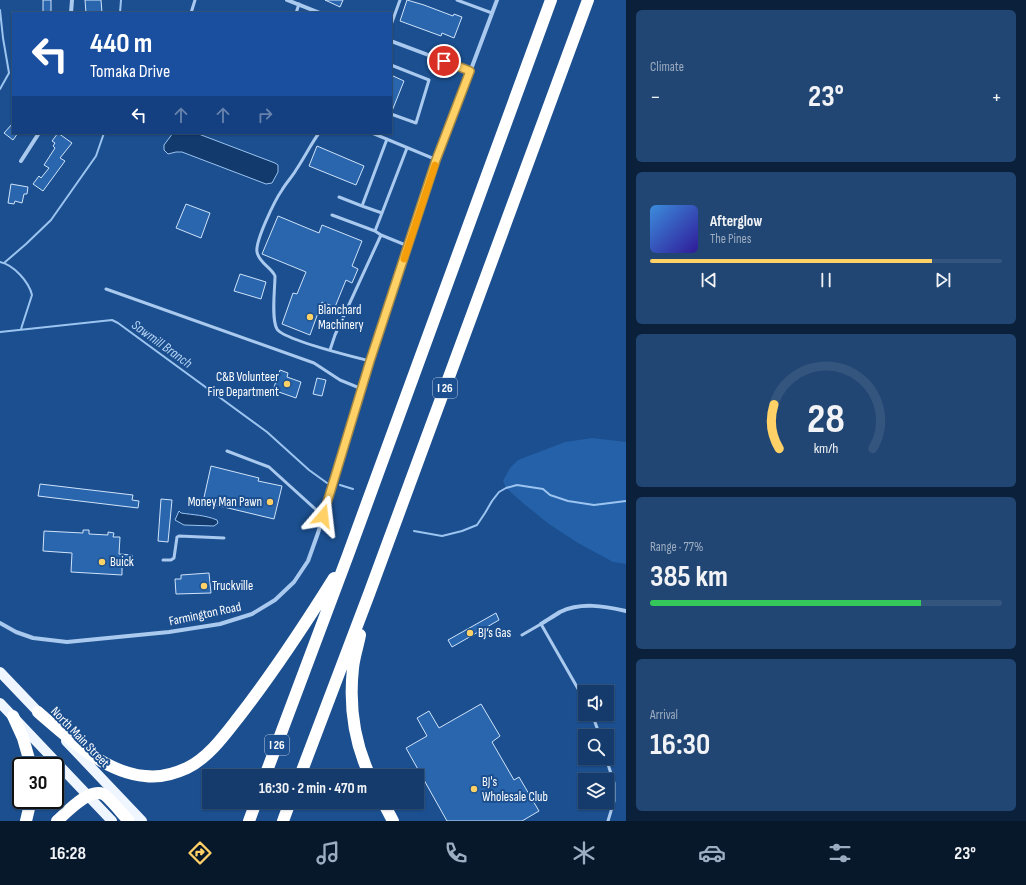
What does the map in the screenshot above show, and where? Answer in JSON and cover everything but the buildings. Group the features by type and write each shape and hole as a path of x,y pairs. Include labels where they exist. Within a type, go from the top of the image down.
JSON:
{"highway":[{"name":"I 26","path":"268,769 348,555 551,0"},
{"name":"I 26","path":"303,769 370,594 588,0"},
{"path":"38,712 68,738 98,759 123,772 146,776 168,775 188,768 210,752 254,698 303,627 348,555"},
{"path":"367,769 358,746 351,698 353,666 370,594"},
{"path":"13,716 23,738 28,757"},
{"path":"57,821 88,795 96,792 104,794 129,821"},
{"path":"26,821 29,809"},
{"path":"249,821 253,809"},
{"path":"283,821 287,809"},
{"path":"387,809 393,821"}],"main road":[{"name":"North Main Street","path":"0,672 142,821"},
{"path":"0,703 112,821"}],"street":[{"path":"71,12 72,0"},
{"path":"287,0 318,12"},
{"name":"Farmington Road","path":"0,623 16,632 33,638 67,642 168,632 220,624 252,614 274,600 294,582 308,561 370,361 436,160 496,0"},
{"path":"392,40 470,71"},
{"path":"21,161 38,134"},
{"path":"541,624 561,612 588,605 606,606 626,611"}],"lane":[{"path":"191,12 195,0"},
{"path":"392,21 400,0"},
{"path":"457,0 492,13"},
{"path":"296,12 299,4"},
{"path":"392,65 429,80 416,123 392,114"},
{"path":"318,134 282,189 256,246 259,257 264,264 273,271 275,276 275,324 280,333 300,341 370,361"},
{"path":"374,134 436,160"},
{"path":"362,206 387,139"},
{"path":"375,231 407,148"},
{"path":"339,197 382,213"},
{"path":"332,215 375,231 381,236 408,246"},
{"path":"330,350 335,335 381,236"},
{"path":"106,289 314,363 340,380 362,389"},
{"path":"227,450 269,467 323,516"},
{"path":"163,560 171,560 174,558 177,537 179,536 224,538"},
{"path":"522,635 541,624 578,689"},
{"path":"608,765 614,784 614,801 608,821"}],"shaded area":[{"path":"172,134 199,134 275,163 278,165 278,172 272,183 266,184 182,152 168,154 164,150 164,145"},
{"path":"592,438 626,442 626,564 613,562 578,543 549,524 506,488 503,481 510,468 518,460 565,442"},
{"path":"179,511 181,513 213,518 217,520 218,523 214,526 184,525 175,520"}],"waterway":[{"path":"120,12 121,0"},
{"path":"0,10 9,73 0,89"},
{"path":"4,263 51,220 96,156 104,134"},
{"path":"0,262 15,270 20,275 28,285 32,295 21,329"},
{"name":"Sawmill Branch","path":"0,332 112,320 267,432 309,470 327,483"},
{"name":"Sawmill Branch","path":"340,485 353,489"},
{"name":"Sawmill Branch","path":"414,531 442,536 462,531 477,525 499,492 517,485 543,489 550,495 568,501 594,505 626,501"}],"slow traffic":[{"path":"404,259 435,165"}],"place":[{"name":"Blanchard Machinery","path":"310,317"},
{"name":"C&B Volunteer Fire Department","path":"287,384"},
{"name":"Money Man Pawn","path":"270,502"},
{"name":"Buick","path":"102,562"},
{"name":"Truckville","path":"204,586"},
{"name":"BJ’s Gas","path":"470,633"},
{"name":"BJ's Wholesale Club","path":"474,789"}],"route":[{"path":"323,516 370,361 436,160 470,71 444,61"}]}
